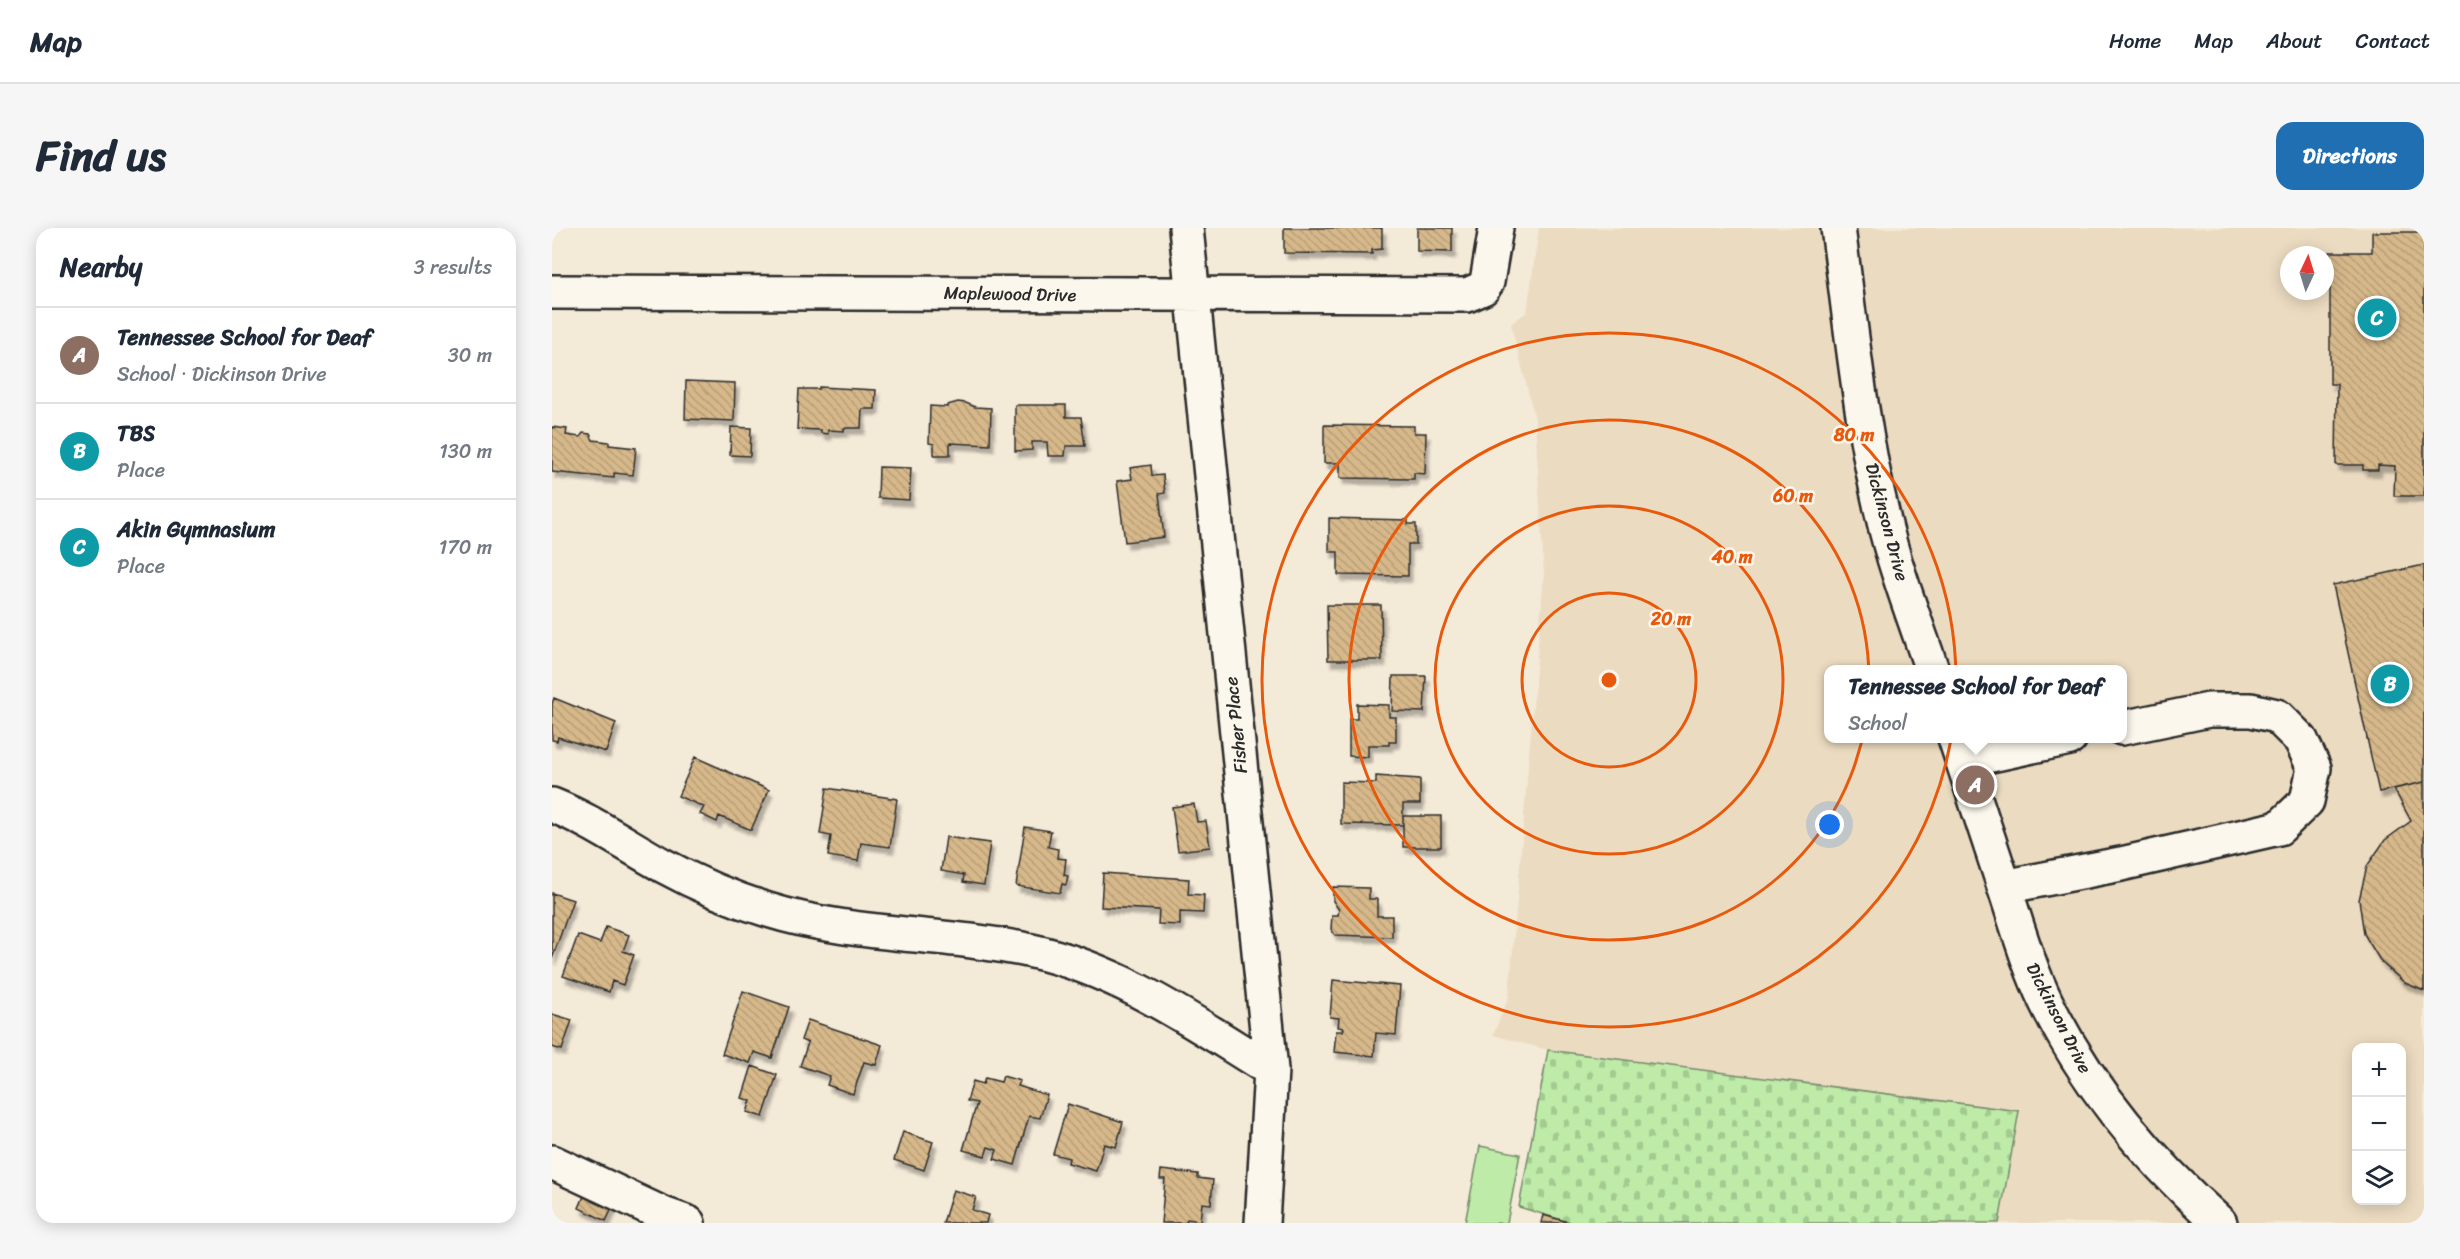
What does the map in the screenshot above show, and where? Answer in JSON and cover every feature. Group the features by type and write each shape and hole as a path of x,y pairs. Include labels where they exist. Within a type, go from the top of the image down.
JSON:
{"street":[{"name":"Fisher Place","path":"1186,228 1271,1070 1262,1223"},
{"name":"Maplewood Drive","path":"552,292 1194,296 1467,295 1483,288 1487,282 1496,228"},
{"name":"Dickinson Drive","path":"1838,228 1852,343 1873,473 1883,520 1931,665"},
{"path":"2004,887 2121,864 2279,828 2307,801 2314,768 2301,740 2277,716 2251,710 2209,710 2127,727"},
{"path":"1959,750 2024,743"},
{"name":"Dickinson Drive","path":"1959,750 2023,946 2046,1002 2093,1085 2131,1135 2186,1193 2220,1223"},
{"path":"552,806 580,817 664,866 708,888 768,910 834,927 971,940 1034,952 1091,970 1154,999 1271,1070"},
{"path":"552,1162 663,1214 688,1223"}],"shaded area":[{"path":"1539,228 2424,228 2424,1223 1999,1223 2018,1111 1548,1050 1493,1035 1509,997 1544,574 1535,419 1511,324 1527,312"}],"green space":[{"path":"1548,1050 2019,1111 1999,1223 1572,1223 1519,1207"},
{"path":"1480,1146 1520,1154 1507,1223 1465,1223"}],"building":[{"path":"1284,228 1382,228 1382,249 1372,250 1372,254 1284,253"},
{"path":"1417,228 1452,228 1452,252 1417,251"},
{"path":"2372,232 2424,232 2424,496 2394,496 2395,466 2378,465 2378,470 2363,470 2363,465 2336,465 2337,384 2330,384 2330,300 2334,300 2334,252 2372,252"},
{"path":"686,381 735,383 734,421 685,419"},
{"path":"819,387 876,390 875,409 862,409 861,428 844,428 844,431 828,430 828,434 821,433 821,430 797,429 799,389 819,389"},
{"path":"958,402 975,407 991,408 990,445 950,443 950,455 934,455 934,444 929,443 930,406 947,407 947,405"},
{"path":"1015,405 1066,405 1066,417 1081,417 1085,446 1066,446 1065,456 1048,456 1047,442 1032,442 1032,450 1015,451"},
{"path":"1324,425 1414,426 1414,433 1426,433 1425,474 1414,473 1414,479 1340,478 1340,463 1324,463"},
{"path":"552,427 567,429 566,435 580,437 583,433 590,434 593,440 609,442 609,445 636,448 633,475 614,473 614,478 552,472"},
{"path":"731,427 751,428 750,456 730,455"},
{"path":"1151,465 1152,476 1163,475 1165,493 1159,494 1164,537 1125,542 1117,481 1132,479 1130,468"},
{"path":"879,467 911,468 909,500 878,498"},
{"path":"1329,518 1408,520 1408,524 1416,524 1416,544 1408,544 1408,576 1338,575 1338,552 1329,552"},
{"path":"2424,565 2424,782 2379,792 2333,585"},
{"path":"1327,605 1381,605 1382,660 1328,660"},
{"path":"1393,676 1426,676 1424,712 1392,711"},
{"path":"554,698 616,723 606,752 558,737 557,741 552,740"},
{"path":"1357,704 1389,705 1389,717 1396,717 1396,742 1389,742 1389,745 1368,745 1368,757 1349,756 1349,719 1357,719"},
{"path":"695,757 769,790 751,830 719,816 717,822 700,814 704,807 678,796"},
{"path":"1376,776 1420,779 1420,804 1403,804 1403,825 1341,824 1341,782 1376,783"},
{"path":"2424,782 2424,991 2405,983 2381,962 2364,934 2359,900 2367,866 2385,840 2411,821 2394,789"},
{"path":"827,788 897,799 890,847 861,843 858,861 828,856 831,836 820,834"},
{"path":"1194,804 1197,822 1206,821 1210,847 1178,851 1172,807"},
{"path":"1403,816 1441,816 1441,847 1403,847"},
{"path":"1025,827 1051,831 1048,847 1058,849 1057,858 1066,859 1064,875 1068,876 1066,885 1062,884 1060,893 1016,886"},
{"path":"946,837 990,843 984,885 963,882 964,875 941,871"},
{"path":"1103,873 1189,879 1188,894 1204,895 1203,913 1180,912 1180,925 1158,924 1159,910 1101,907"},
{"path":"1333,887 1369,888 1369,899 1377,899 1377,916 1392,916 1392,937 1335,935 1331,929 1332,915 1338,915 1339,910 1333,901"},
{"path":"552,893 573,900 552,959"},
{"path":"606,927 629,935 623,951 634,955 623,985 612,981 609,992 563,976 578,935 600,943"},
{"path":"1333,980 1400,986 1396,1035 1376,1033 1374,1056 1334,1052 1336,1031 1343,1031 1344,1028 1338,1027 1339,1018 1330,1017"},
{"path":"743,991 789,1007 772,1058 754,1052 750,1063 722,1054"},
{"path":"552,1014 572,1020 562,1050 552,1047"},
{"path":"808,1020 882,1045 876,1065 864,1062 853,1094 827,1085 830,1076 800,1066 808,1043 801,1040"},
{"path":"752,1066 777,1075 763,1117 747,1112 751,1101 742,1098"},
{"path":"1003,1076 1020,1081 1018,1086 1047,1095 1040,1118 1029,1116 1015,1165 994,1159 997,1150 988,1147 985,1156 963,1150 977,1103 967,1101 973,1081 983,1084 985,1078 1001,1082"},
{"path":"1068,1104 1123,1122 1116,1147 1104,1144 1096,1171 1068,1163 1069,1158 1053,1154"},
{"path":"903,1132 933,1142 924,1170 894,1160"},
{"path":"1161,1170 1198,1174 1198,1178 1213,1180 1211,1204 1202,1203 1200,1221 1187,1219 1186,1223 1161,1223 1165,1179 1160,1179"},
{"path":"587,1189 615,1202 606,1221 579,1208"},
{"path":"953,1190 976,1197 972,1210 988,1215 986,1223 943,1223"},
{"path":"1543,1215 1572,1223 1541,1223"}],"place":[{"name":"Akin Gymnasium","path":"2377,318"},
{"name":"TBS","path":"2390,684"},
{"name":"Tennessee School for Deaf","path":"1975,785"}]}
